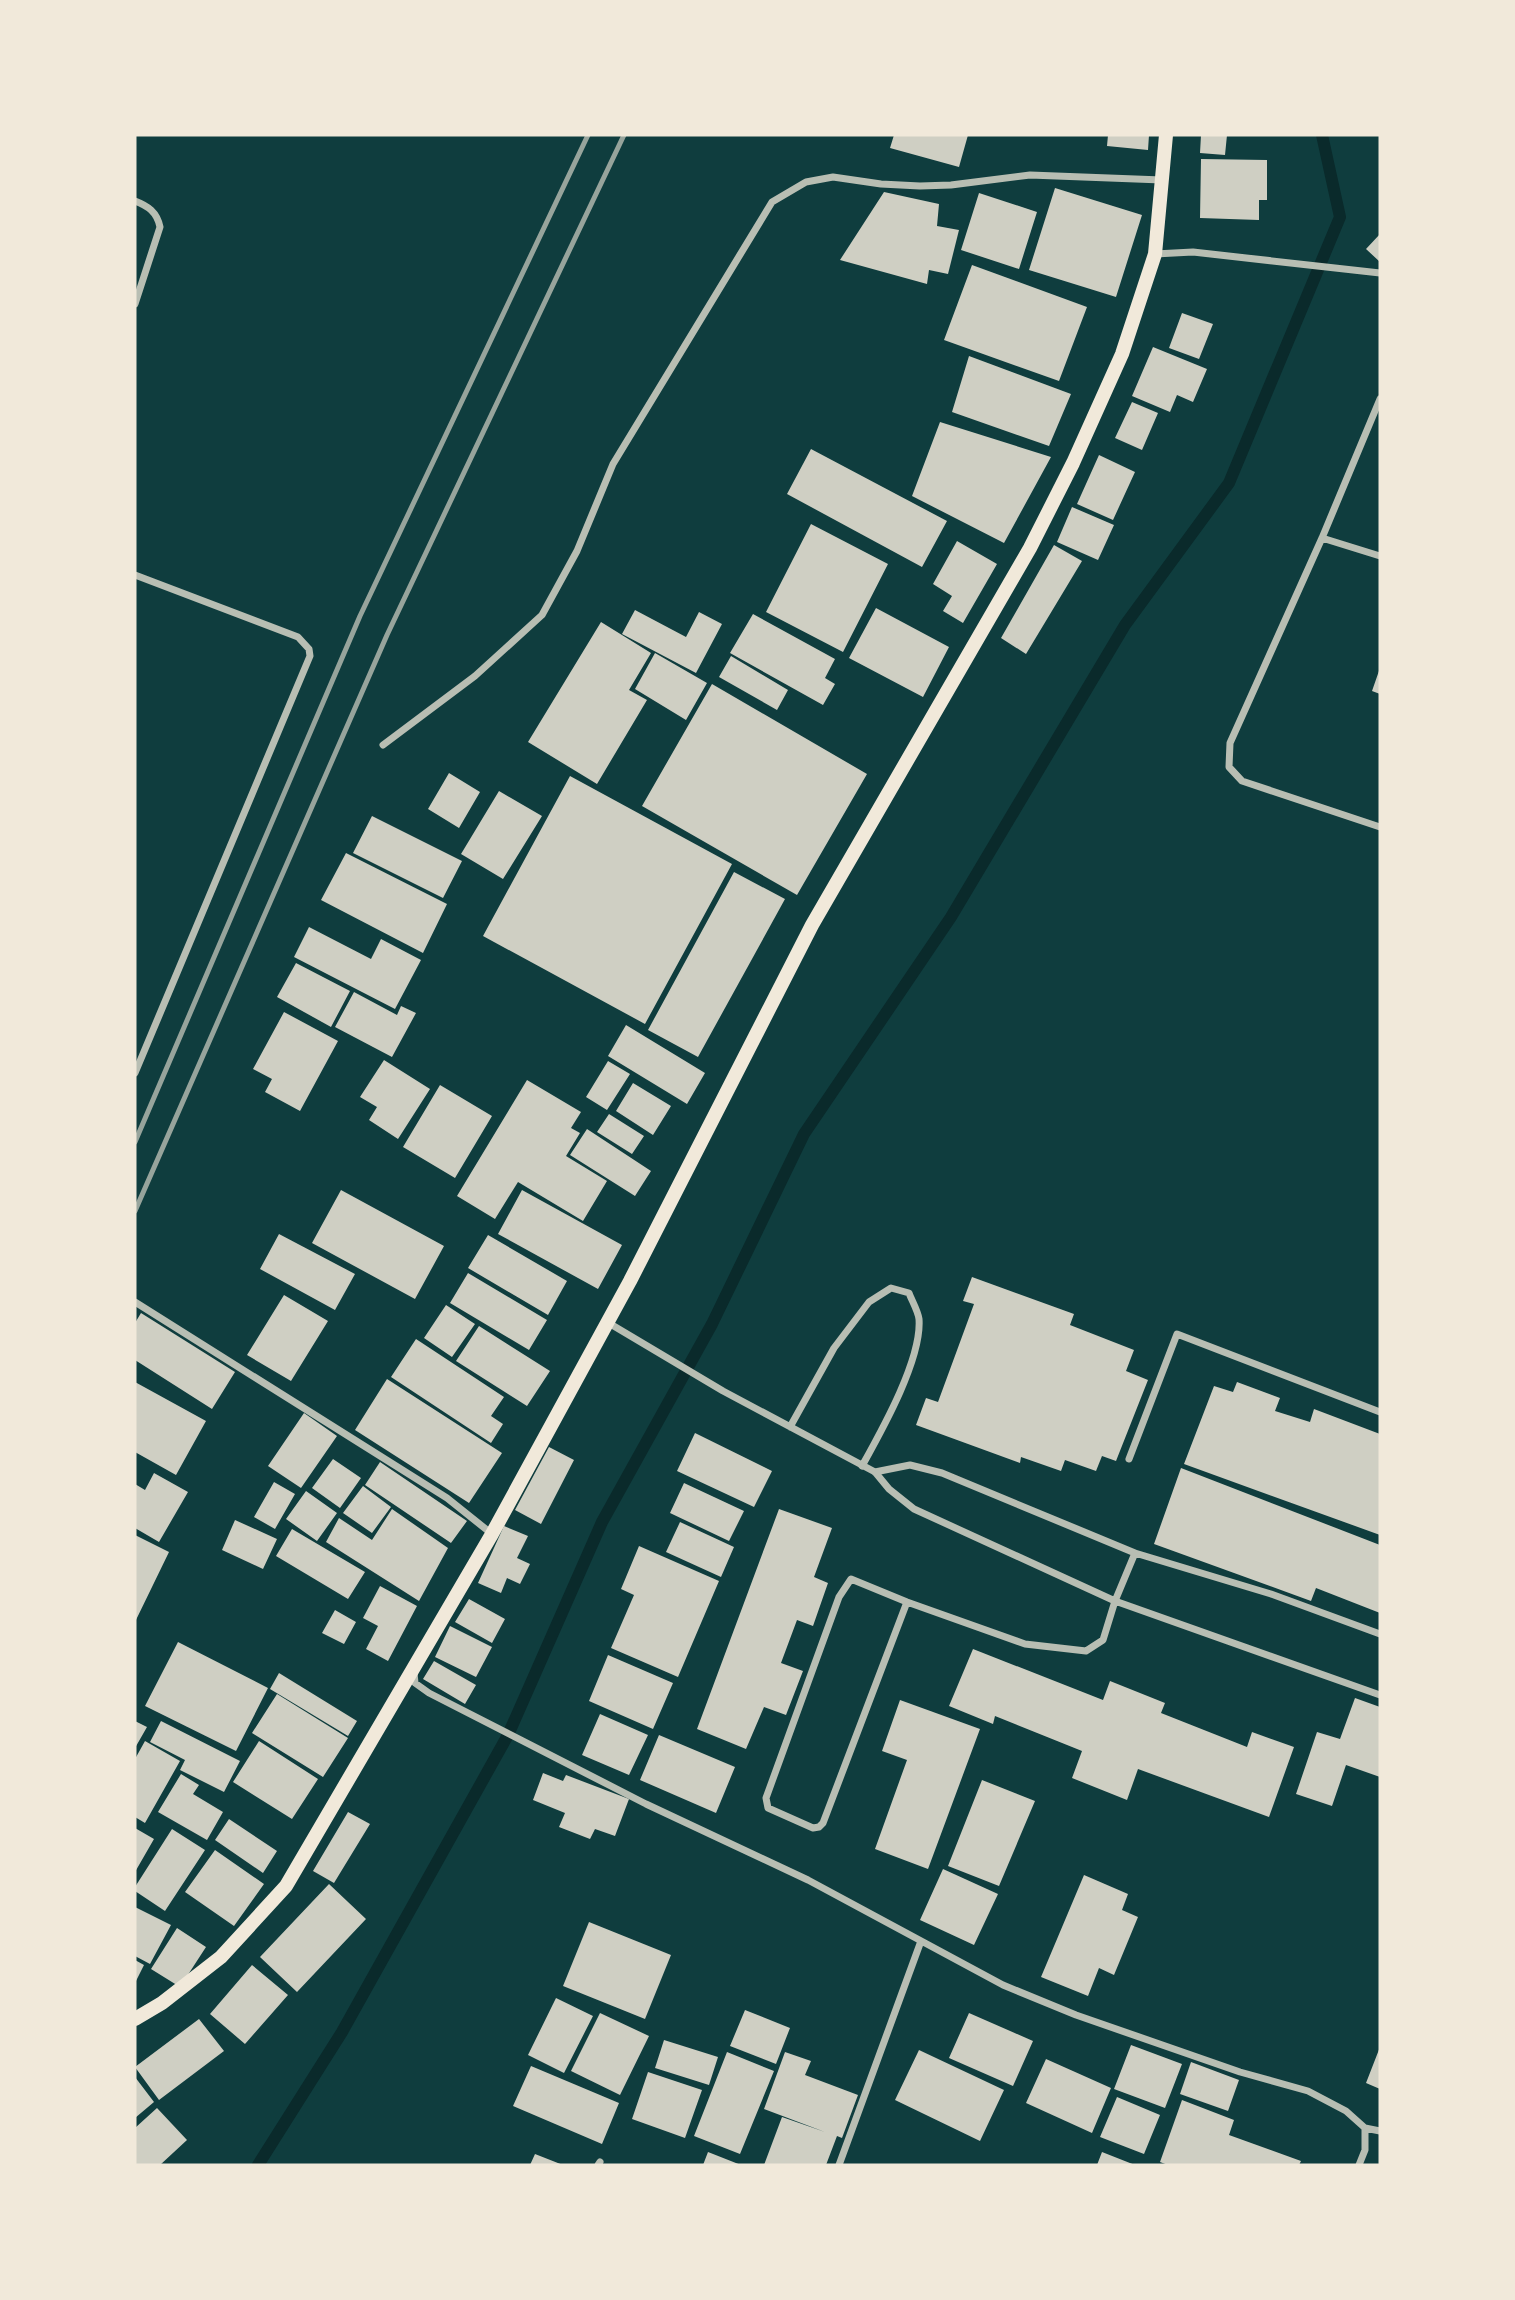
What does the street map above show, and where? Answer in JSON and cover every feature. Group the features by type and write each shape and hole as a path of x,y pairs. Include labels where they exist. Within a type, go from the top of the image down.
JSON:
{"main road":[{"path":"135,2020 162,2003 221,1957 286,1886 492,1534 630,1281 812,925 1030,548 1061,488 1122,354 1156,254 1166,135"}],"street":[{"path":"383,745 475,676 541,615 577,551 613,464 772,202 807,182 833,177 920,186 951,185 1030,174 1163,180"},
{"path":"135,201 147,206 158,217 160,226 135,304"},
{"path":"1156,254 1193,252 1380,272"},
{"path":"1380,399 1322,538 1230,743 1229,767 1242,781 1380,827"},
{"path":"1322,538 1380,556"},
{"path":"135,575 298,637 309,649 308,661 135,1073"},
{"path":"790,1427 834,1348 869,1302 891,1288 909,1293 919,1318 917,1344 892,1412 862,1466"},
{"path":"135,1302 447,1498 492,1534"},
{"path":"606,1321 723,1391 875,1472 889,1489 914,1509 1115,1601 1380,1695"},
{"path":"1129,1459 1177,1334 1380,1412"},
{"path":"875,1472 911,1465 942,1473 1135,1553 1271,1594 1380,1634"},
{"path":"906,1602 823,1823 813,1828 768,1808 765,1798 839,1597 851,1579 906,1602 1025,1644 1086,1651 1102,1640 1135,1553"},
{"path":"414,1667 414,1681 417,1686 565,1764 779,1865 1003,1985 1076,2015 1240,2072 1308,2091 1346,2111 1365,2128 1380,2131"},
{"path":"839,2165 921,1941"},
{"path":"1359,2165 1365,2150 1365,2128"}],"building":[{"path":"894,135 968,135 959,167 890,148"},
{"path":"1108,135 1149,135 1148,150 1107,146"},
{"path":"1201,135 1227,135 1225,155 1200,153"},
{"path":"1201,159 1267,160 1267,200 1259,200 1259,220 1200,218"},
{"path":"1055,188 1142,215 1116,297 1029,270"},
{"path":"884,192 939,204 937,226 959,230 948,274 929,270 927,284 840,260"},
{"path":"979,193 1037,212 1019,269 961,250"},
{"path":"1380,234 1380,262 1366,249"},
{"path":"972,265 1087,307 1059,381 944,340"},
{"path":"1182,313 1213,324 1199,359 1169,348"},
{"path":"1153,347 1207,369 1193,402 1177,395 1170,412 1132,396"},
{"path":"969,356 1071,394 1049,446 952,412"},
{"path":"1132,402 1158,413 1142,450 1115,438"},
{"path":"940,422 1051,457 1004,543 912,496"},
{"path":"811,449 947,521 922,567 787,494"},
{"path":"1099,455 1135,472 1113,520 1077,504"},
{"path":"1072,507 1114,525 1098,560 1057,542"},
{"path":"811,524 888,564 843,652 766,612"},
{"path":"957,541 997,564 963,623 943,611 952,596 933,584"},
{"path":"1054,545 1082,561 1026,654 1001,638"},
{"path":"876,608 949,647 923,697 849,658"},
{"path":"635,610 686,637 699,612 722,624 696,673 622,634"},
{"path":"753,614 835,659 825,678 835,684 823,705 730,653"},
{"path":"601,622 651,653 629,690 647,700 597,784 528,742"},
{"path":"655,653 707,683 686,720 635,689"},
{"path":"731,656 788,690 777,710 719,677"},
{"path":"1380,668 1380,694 1372,691"},
{"path":"712,684 867,774 797,895 642,806"},
{"path":"449,773 480,792 459,828 428,809"},
{"path":"570,776 732,864 645,1024 483,936"},
{"path":"499,791 542,816 503,879 461,854"},
{"path":"372,816 462,861 443,898 353,853"},
{"path":"346,853 447,904 423,953 321,900"},
{"path":"734,872 785,899 698,1057 648,1030"},
{"path":"309,927 371,959 381,939 421,960 395,1009 294,957"},
{"path":"296,963 350,991 331,1027 277,997"},
{"path":"354,992 397,1015 401,1006 416,1013 392,1057 335,1027"},
{"path":"284,1012 338,1041 300,1111 265,1092 272,1079 253,1069"},
{"path":"626,1025 705,1073 687,1104 608,1056"},
{"path":"384,1060 430,1089 398,1139 369,1120 377,1107 360,1097"},
{"path":"608,1061 630,1074 607,1110 586,1097"},
{"path":"527,1080 581,1112 571,1128 580,1133 566,1156 607,1181 583,1221 518,1182 495,1219 457,1196"},
{"path":"633,1083 671,1106 653,1135 616,1111"},
{"path":"440,1085 492,1116 455,1178 403,1147"},
{"path":"609,1114 644,1136 632,1154 597,1132"},
{"path":"587,1129 651,1171 635,1196 570,1155"},
{"path":"341,1190 444,1246 415,1299 312,1243"},
{"path":"522,1190 622,1245 598,1289 498,1234"},
{"path":"279,1234 355,1274 335,1310 260,1269"},
{"path":"488,1235 567,1281 548,1315 468,1268"},
{"path":"468,1273 547,1320 529,1350 450,1303"},
{"path":"972,1277 1074,1314 1070,1325 1134,1350 1126,1371 1148,1380 1116,1461 1102,1456 1096,1471 1065,1460 1061,1471 1021,1457 1020,1463 916,1425 926,1398 938,1402 974,1304 963,1301"},
{"path":"284,1295 328,1321 291,1381 247,1355"},
{"path":"446,1305 475,1324 452,1357 424,1338"},
{"path":"141,1313 235,1372 212,1409 135,1360 135,1323"},
{"path":"479,1326 550,1371 527,1406 456,1361"},
{"path":"416,1339 504,1397 491,1416 503,1424 491,1443 391,1377"},
{"path":"387,1379 502,1453 469,1503 355,1430"},
{"path":"135,1382 206,1421 176,1475 135,1452"},
{"path":"1237,1382 1280,1398 1275,1411 1310,1422 1314,1409 1380,1434 1380,1535 1184,1464 1214,1386 1233,1392"},
{"path":"304,1413 337,1436 301,1488 268,1466"},
{"path":"695,1433 772,1471 754,1507 677,1471"},
{"path":"549,1447 574,1460 541,1524 515,1510"},
{"path":"333,1459 361,1478 340,1508 312,1488"},
{"path":"380,1462 467,1521 451,1543 365,1485"},
{"path":"1181,1468 1380,1545 1380,1613 1316,1588 1311,1601 1154,1544"},
{"path":"154,1473 188,1492 159,1542 135,1528 135,1484 145,1490"},
{"path":"274,1482 295,1494 275,1529 254,1517"},
{"path":"684,1483 744,1511 729,1541 670,1513"},
{"path":"363,1486 391,1507 372,1533 343,1513"},
{"path":"306,1491 337,1513 317,1541 286,1519"},
{"path":"392,1509 448,1548 419,1601 326,1542 339,1518 372,1540"},
{"path":"779,1509 832,1528 814,1577 828,1583 813,1626 797,1620 781,1663 803,1671 786,1715 764,1707 746,1749 697,1729"},
{"path":"235,1520 277,1539 263,1569 222,1550"},
{"path":"680,1522 734,1547 721,1577 666,1552"},
{"path":"504,1526 528,1536 517,1558 530,1564 520,1584 507,1578 501,1593 478,1583"},
{"path":"292,1529 365,1572 348,1599 276,1556"},
{"path":"135,1535 169,1552 135,1622"},
{"path":"639,1546 719,1581 678,1677 611,1648 634,1595 621,1589"},
{"path":"380,1586 417,1606 388,1661 366,1649 378,1626 363,1618"},
{"path":"469,1599 505,1619 492,1643 455,1622"},
{"path":"335,1610 356,1622 344,1644 322,1633"},
{"path":"450,1626 492,1647 476,1677 435,1657"},
{"path":"178,1642 268,1688 236,1751 145,1706"},
{"path":"973,1649 1103,1700 1110,1681 1165,1703 1161,1713 1247,1747 1252,1732 1294,1747 1269,1817 1138,1769 1127,1800 1072,1778 1082,1751 995,1716 993,1724 949,1706"},
{"path":"608,1655 673,1683 653,1729 589,1701"},
{"path":"434,1661 476,1685 465,1704 423,1679"},
{"path":"279,1673 357,1721 348,1736 270,1689"},
{"path":"277,1694 348,1738 323,1777 252,1733"},
{"path":"1355,1698 1380,1707 1380,1777 1346,1765 1332,1806 1296,1794 1317,1732 1340,1739"},
{"path":"900,1700 980,1729 928,1869 875,1849 907,1760 882,1751"},
{"path":"600,1714 648,1735 629,1775 582,1755"},
{"path":"135,1721 147,1727 135,1748"},
{"path":"161,1721 240,1761 224,1792 180,1770 185,1760 150,1742"},
{"path":"659,1735 735,1767 716,1813 640,1780"},
{"path":"145,1741 180,1761 145,1823 135,1817 135,1759"},
{"path":"259,1741 318,1779 292,1819 233,1782"},
{"path":"543,1773 563,1781 566,1775 629,1799 615,1836 595,1829 590,1839 559,1827 565,1813 533,1800"},
{"path":"181,1774 199,1785 193,1794 223,1812 207,1840 158,1812"},
{"path":"982,1780 1035,1801 999,1886 948,1866"},
{"path":"348,1812 370,1824 334,1883 313,1871"},
{"path":"229,1819 277,1851 263,1873 215,1840"},
{"path":"135,1828 154,1839 135,1872"},
{"path":"172,1829 205,1850 165,1911 135,1891 135,1887"},
{"path":"215,1850 264,1884 234,1926 185,1892"},
{"path":"943,1869 998,1894 974,1945 920,1920"},
{"path":"1084,1875 1128,1894 1122,1910 1138,1917 1114,1975 1099,1968 1088,1996 1041,1977"},
{"path":"329,1884 366,1919 297,1992 260,1957"},
{"path":"135,1907 171,1925 150,1964 135,1956"},
{"path":"589,1922 671,1955 645,2019 563,1986"},
{"path":"177,1928 206,1947 180,1987 151,1969"},
{"path":"135,1960 144,1965 135,1983"},
{"path":"252,1965 288,1995 245,2044 210,2014"},
{"path":"556,1998 593,2016 564,2073 528,2055"},
{"path":"745,2010 790,2028 776,2064 730,2046"},
{"path":"600,2013 649,2036 620,2095 571,2071"},
{"path":"969,2013 1033,2041 1013,2086 949,2058"},
{"path":"199,2019 224,2051 159,2100 135,2067"},
{"path":"664,2040 718,2057 709,2085 655,2068"},
{"path":"1131,2045 1182,2064 1165,2108 1114,2089"},
{"path":"1380,2047 1380,2089 1366,2083"},
{"path":"919,2050 1004,2090 980,2141 895,2100"},
{"path":"727,2052 774,2071 740,2154 694,2136"},
{"path":"785,2052 811,2061 805,2075 858,2095 842,2138 837,2136 826,2165 764,2165 782,2117 825,2132 764,2109"},
{"path":"1046,2059 1111,2088 1092,2133 1026,2103"},
{"path":"1191,2062 1239,2080 1228,2111 1180,2094"},
{"path":"531,2066 619,2103 602,2144 513,2106"},
{"path":"648,2072 702,2090 685,2138 632,2119"},
{"path":"135,2077 154,2102 135,2118"},
{"path":"1117,2097 1160,2115 1144,2154 1100,2137"},
{"path":"1182,2100 1234,2120 1229,2135 1301,2161 1299,2165 1168,2165 1160,2162"},
{"path":"157,2108 187,2140 160,2165 135,2165 135,2128"},
{"path":"708,2152 741,2165 703,2165"},
{"path":"1102,2152 1135,2165 1097,2165"},
{"path":"535,2154 563,2165 530,2165"}],"waterway":[{"path":"258,2165 342,2032 508,1735 602,1522 712,1324 804,1134 951,917 1125,625 1229,483 1340,217 1322,135"}],"railway":[{"path":"135,1142 360,616 588,135"},
{"path":"135,1211 387,635 624,135"}]}
